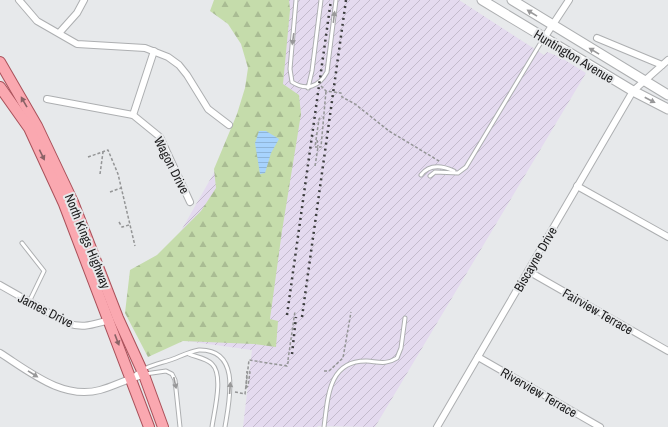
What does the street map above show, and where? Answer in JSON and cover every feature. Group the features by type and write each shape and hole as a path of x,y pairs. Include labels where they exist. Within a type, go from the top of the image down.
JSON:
{"main road":[{"name":"Huntington Avenue","path":"482,0 633,91 668,109"},
{"name":"Huntington Avenue","path":"512,0 668,95"},
{"name":"North Kings Highway","path":"0,62 32,115 55,160 73,202 149,427"},
{"name":"North Kings Highway","path":"0,87 24,120 46,163 113,319 142,372 162,427"}],"street":[{"path":"19,0 37,20 60,32 78,44 145,48 168,57 179,65 208,109 229,125"},
{"path":"60,32 78,13 84,0"},
{"path":"544,38 569,0"},
{"path":"598,38 662,65"},
{"path":"133,115 154,51"},
{"name":"Biscayne Drive","path":"437,427 633,91 668,60"},
{"name":"Wagon Drive","path":"47,99 133,115 160,137 190,202"},
{"path":"577,186 668,237"},
{"name":"Fairview Terrace","path":"528,271 668,351"},
{"name":"James Drive","path":"0,285 67,323 77,327 84,327 113,319"},
{"path":"0,353 47,383 73,391 101,390 142,372"},
{"name":"Riverview Terrace","path":"478,357 600,427"}],"lane":[{"path":"296,0 290,69 292,82 300,87 308,88 317,85 327,72 336,0"},
{"path":"308,88 312,71 321,0"},
{"path":"430,176 432,173 440,171 458,173 464,170 544,38"},
{"path":"421,175 434,166 440,166 458,173"},
{"path":"22,243 44,272 29,302"},
{"path":"324,427 328,391 333,380 339,372 348,365 359,361 385,364 396,358 401,348 405,318"},
{"path":"142,372 199,350 214,354 225,363 230,379 225,427"},
{"path":"188,354 206,360 212,364 216,370 218,380 212,427"},
{"path":"142,372 166,371 172,374 175,380 180,427"}],"path":[{"path":"315,166 318,147 321,147 322,116 326,91 341,93 342,97 355,104 389,131 439,161"},
{"path":"318,147 315,147 320,119 322,116"},
{"path":"320,119 317,142 318,146 323,120"},
{"path":"88,157 108,150 121,188 135,246"},
{"path":"100,174 103,152"},
{"path":"110,192 121,188"},
{"path":"118,222 122,227 130,225"},
{"path":"235,392 245,394 249,360 287,366 295,311 289,360"},
{"path":"324,371 329,371 343,358 351,312"}],"shaded area":[{"path":"255,0 459,0 544,55 547,52 560,57 586,73 375,427 243,427 252,350 164,338 165,259 282,53"}],"green space":[{"path":"214,0 289,0 290,10 283,84 299,95 301,114 282,231 270,319 278,321 276,347 254,344 183,341 148,357 125,313 130,270 157,255 201,211 216,188 214,169 237,114 245,88 248,68 241,44 228,24 210,11"}],"water":[{"path":"259,131 266,131 279,139 271,153 265,173 260,174 255,143"}],"railway":[{"path":"287,315 331,0"},
{"path":"302,317 346,0"},
{"path":"292,354 296,317"}]}
